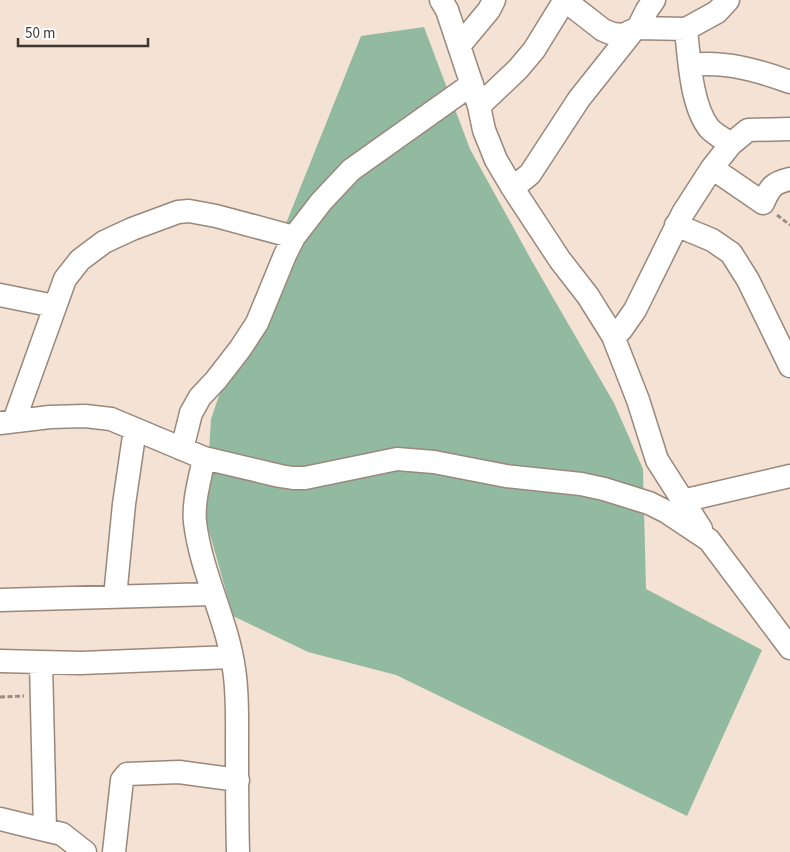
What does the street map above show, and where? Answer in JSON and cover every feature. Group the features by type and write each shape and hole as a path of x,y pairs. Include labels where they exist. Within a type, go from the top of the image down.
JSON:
{"street":[{"path":"441,0 447,10 460,46 479,106 484,130 496,160 560,260 588,296 612,336 638,400 657,460 709,540 790,648"},
{"path":"460,46 489,10 494,0"},
{"path":"512,187 530,174 579,100 636,29 654,0"},
{"path":"479,106 518,69 534,50 560,6 567,1 604,30 613,34 623,35 636,29 686,29 717,12 728,0"},
{"path":"686,29 690,65 699,110 710,129 731,144"},
{"path":"690,65 708,63 731,65 751,69 790,82"},
{"path":"182,449 191,413 200,397 240,349 257,323 294,237 321,202 351,170 472,84"},
{"path":"612,336 621,330 635,310 682,213 712,168 731,144 748,130 790,129"},
{"path":"712,168 763,203 769,188 778,182 790,180"},
{"path":"294,237 216,216 189,211 178,212 132,229 104,242 80,260 65,279 7,422 50,417 85,416 111,419 204,458 293,478 305,478 397,460 410,460 434,462 506,476 604,488 649,503 667,512 709,540"},
{"path":"676,225 712,240 731,253 748,280 790,366"},
{"path":"0,295 54,306"},
{"path":"115,597 124,504 135,428"},
{"path":"204,458 195,508 195,522 212,594 234,669 237,706 238,852"},
{"path":"682,501 788,480"},
{"path":"0,600 212,594"},
{"path":"0,661 41,663 232,657"},
{"path":"41,663 45,830"},
{"path":"114,852 122,780 126,774 179,772 238,780"},
{"path":"0,819 62,834 86,852"}],"green space":[{"path":"424,27 470,149 614,403 643,469 646,589 762,650 687,816 396,675 308,652 233,616 205,517 211,419 229,366 361,36"}]}
